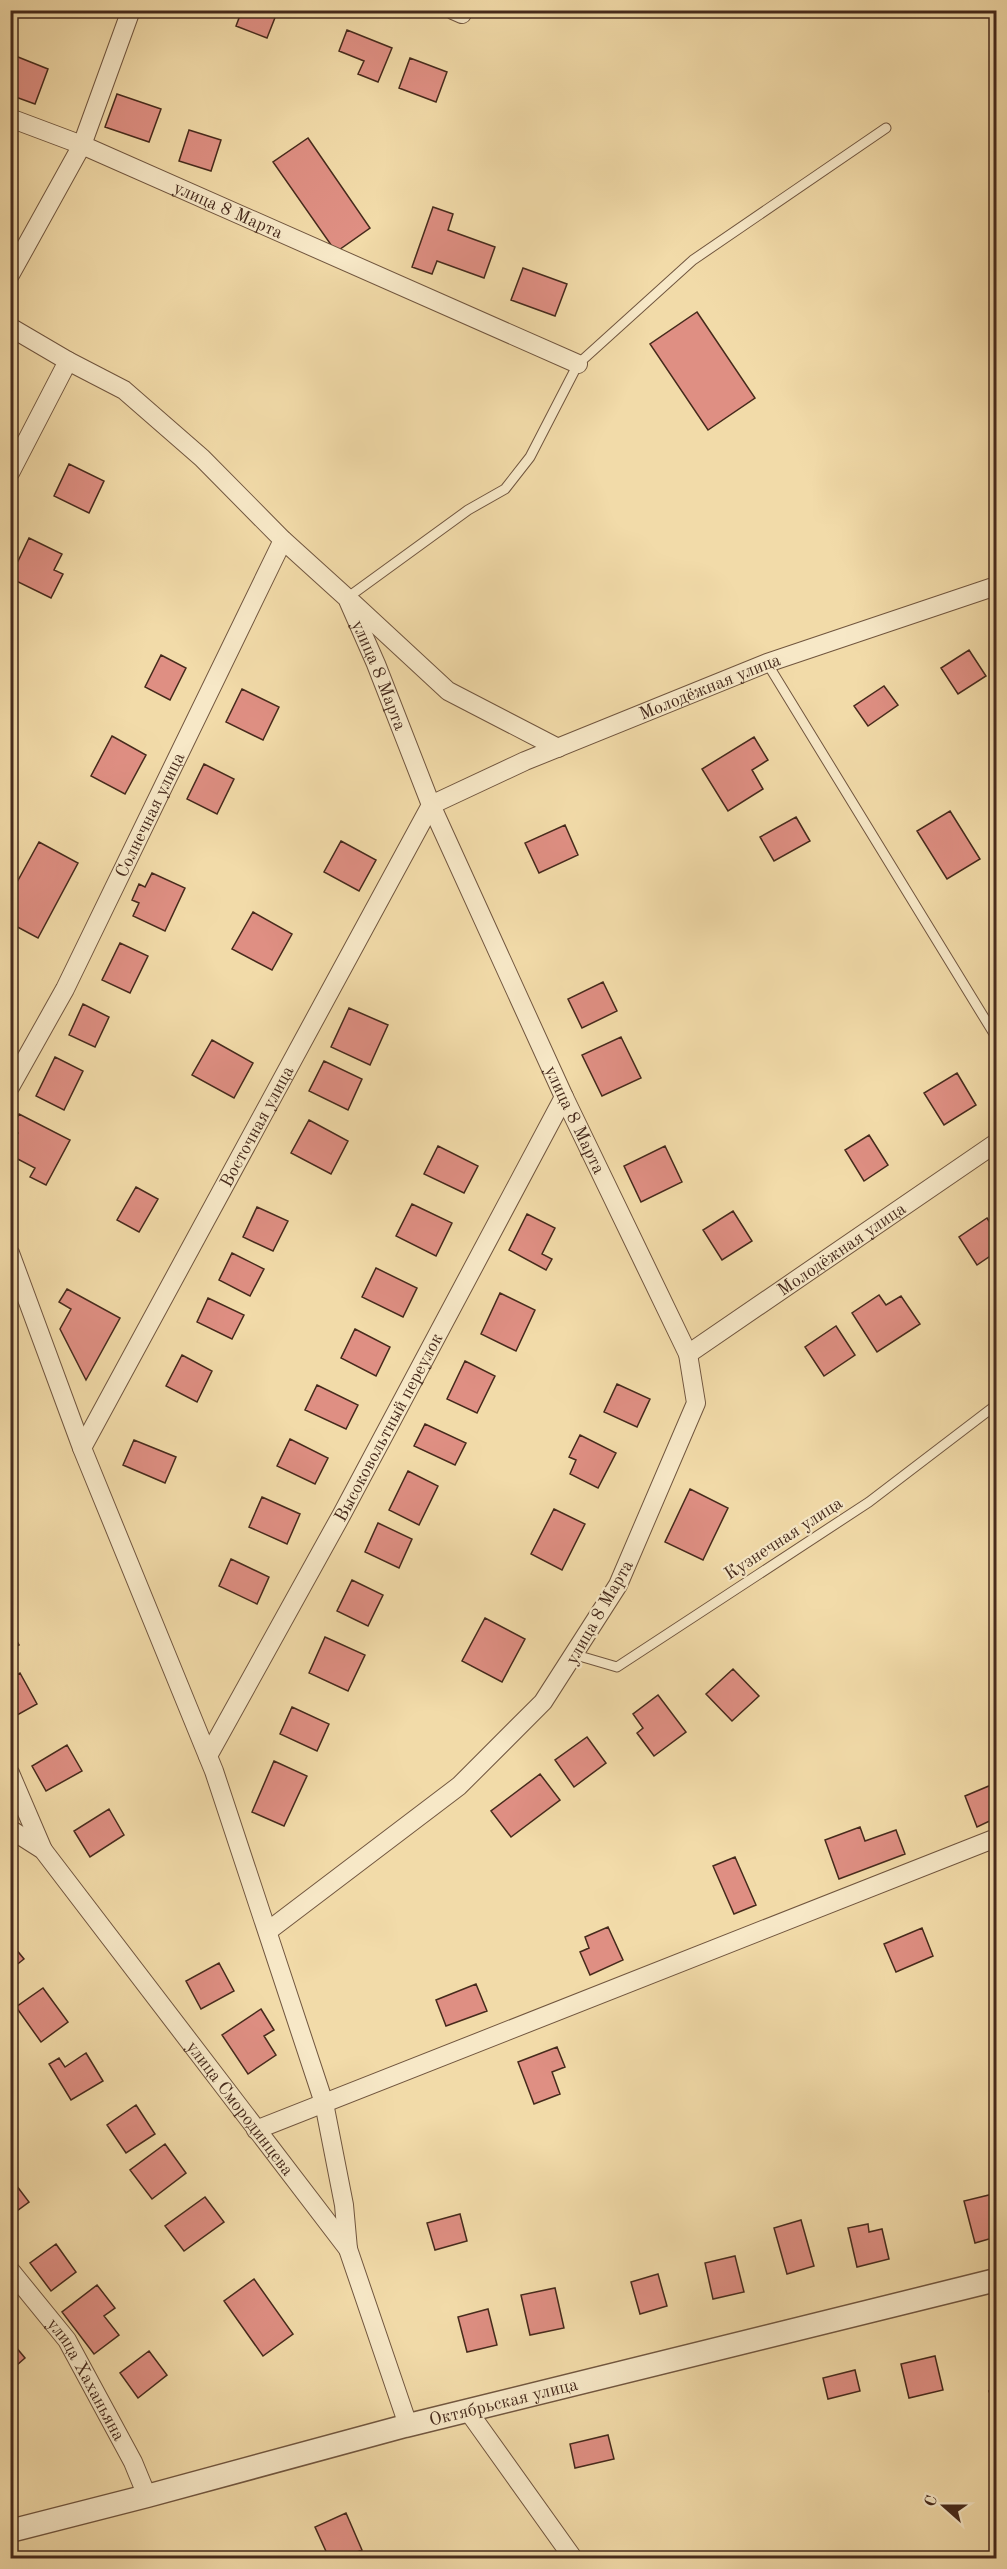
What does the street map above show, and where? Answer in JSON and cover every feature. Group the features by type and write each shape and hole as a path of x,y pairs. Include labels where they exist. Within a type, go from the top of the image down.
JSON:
{"street":[{"path":"10,275 82,145 131,10"},
{"name":"улица 8 Марта","path":"10,117 82,145 578,364"},
{"name":"улица 8 Марта","path":"10,327 68,362 124,390 202,458 283,540 347,598 376,664 431,805 564,1097 688,1354 696,1403 618,1585 576,1655 543,1702 459,1786 267,1931"},
{"path":"10,473 68,362"},
{"name":"Солнечная улица","path":"10,1087 64,988 283,540"},
{"name":"Молодёжная улица","path":"431,805 558,748 767,663 996,586"},
{"path":"347,598 448,691 558,748"},
{"name":"Восточная улица","path":"82,1448 431,805"},
{"name":"Высоковольтный переулок","path":"208,1756 342,1514 564,1097"},
{"name":"Молодёжная улица","path":"688,1354 996,1143"},
{"path":"10,1253 82,1448 208,1756 324,2103 344,2205 348,2249"},
{"path":"10,1773 44,1850"},
{"name":"улица Смородинцева","path":"10,1830 44,1850 348,2249 408,2425"},
{"path":"256,2130 996,1838"},
{"name":"улица Хаханьяна","path":"10,2270 67,2340 133,2462 147,2496"},
{"name":"Октябрьская улица","path":"10,2531 408,2425 996,2280"},
{"path":"468,2411 573,2559"}],"lane":[{"path":"347,598 468,510 505,489 530,457 578,364 693,260 886,128"},
{"path":"767,663 996,1037"},
{"name":"Кузнечная улица","path":"576,1655 617,1667 869,1502 996,1405"}],"building":[{"path":"242,10 278,10 267,38 236,26"},
{"path":"347,30 392,48 378,82 358,74 364,61 339,51"},
{"path":"13,55 48,69 35,104 10,95 10,62"},
{"path":"410,58 447,72 436,102 399,88"},
{"path":"117,94 161,109 149,142 105,127"},
{"path":"189,130 221,140 211,171 179,161"},
{"path":"308,138 370,228 336,252 273,162"},
{"path":"433,207 453,214 448,230 495,247 484,278 437,261 432,274 412,267"},
{"path":"523,268 567,284 555,316 511,300"},
{"path":"697,312 755,398 708,430 650,344"},
{"path":"69,464 104,481 89,513 54,496"},
{"path":"29,538 62,554 54,570 63,574 51,598 10,578"},
{"path":"969,650 986,676 958,694 941,668"},
{"path":"161,655 186,668 170,700 145,687"},
{"path":"884,686 898,705 868,726 854,706"},
{"path":"242,689 279,707 263,740 226,722"},
{"path":"112,736 146,755 125,794 91,776"},
{"path":"754,737 768,760 752,770 763,789 728,811 702,769"},
{"path":"204,764 234,779 217,814 187,799"},
{"path":"950,811 980,859 947,879 917,831"},
{"path":"796,817 810,841 774,861 760,837"},
{"path":"565,825 578,855 539,873 525,843"},
{"path":"341,841 376,860 359,891 324,872"},
{"path":"39,842 78,863 38,938 10,923 10,895"},
{"path":"152,873 185,888 165,931 133,916 139,903 132,900 139,884 145,887"},
{"path":"253,912 292,934 272,970 232,949"},
{"path":"120,943 148,956 130,993 102,980"},
{"path":"603,982 617,1011 582,1028 568,999"},
{"path":"83,1004 109,1017 95,1047 69,1035"},
{"path":"349,1008 388,1025 370,1065 331,1047"},
{"path":"621,1037 641,1078 602,1096 582,1055"},
{"path":"212,1040 253,1063 234,1098 192,1075"},
{"path":"55,1057 83,1071 64,1110 36,1096"},
{"path":"324,1061 362,1079 348,1110 309,1091"},
{"path":"957,1073 976,1105 944,1125 924,1093"},
{"path":"19,1114 70,1140 46,1185 30,1177 35,1168 10,1155 10,1148 18,1133 12,1129"},
{"path":"309,1120 348,1141 331,1174 291,1153"},
{"path":"869,1135 888,1165 864,1181 845,1150"},
{"path":"438,1146 478,1166 464,1193 424,1174"},
{"path":"665,1146 682,1182 641,1202 624,1166"},
{"path":"136,1187 158,1199 139,1232 117,1220"},
{"path":"412,1204 452,1223 436,1256 396,1236"},
{"path":"257,1207 288,1221 273,1251 243,1237"},
{"path":"733,1211 752,1241 722,1260 703,1230"},
{"path":"527,1214 555,1228 542,1254 552,1259 546,1270 509,1250"},
{"path":"987,1218 996,1232 996,1252 977,1265 959,1237"},
{"path":"232,1253 264,1269 250,1296 219,1280"},
{"path":"376,1268 417,1288 403,1317 362,1297"},
{"path":"67,1289 120,1318 86,1380 60,1329 71,1309 59,1302"},
{"path":"500,1293 535,1310 516,1351 481,1334"},
{"path":"879,1295 886,1305 901,1296 920,1324 877,1352 852,1313"},
{"path":"208,1298 244,1315 232,1339 197,1322"},
{"path":"836,1326 855,1355 824,1376 805,1347"},
{"path":"355,1329 390,1347 376,1376 341,1358"},
{"path":"182,1355 212,1371 197,1402 166,1386"},
{"path":"465,1361 495,1376 477,1413 447,1399"},
{"path":"617,1384 650,1399 637,1427 604,1412"},
{"path":"317,1385 358,1405 346,1429 305,1410"},
{"path":"425,1424 466,1443 455,1465 414,1446"},
{"path":"580,1435 616,1453 598,1488 570,1474 576,1460 569,1457"},
{"path":"290,1439 328,1458 315,1484 277,1466"},
{"path":"134,1440 176,1457 165,1483 123,1465"},
{"path":"408,1471 438,1486 419,1525 389,1510"},
{"path":"690,1489 728,1508 703,1560 665,1542"},
{"path":"262,1497 300,1514 287,1544 249,1527"},
{"path":"554,1509 585,1524 562,1570 531,1554"},
{"path":"378,1523 412,1539 399,1568 365,1552"},
{"path":"231,1559 269,1577 257,1604 219,1586"},
{"path":"352,1580 383,1595 368,1626 337,1611"},
{"path":"485,1618 525,1639 502,1682 462,1661"},
{"path":"10,1628 19,1645 10,1650"},
{"path":"325,1637 365,1655 348,1691 309,1673"},
{"path":"733,1669 759,1696 732,1721 706,1694"},
{"path":"20,1673 37,1704 10,1719 10,1679"},
{"path":"658,1695 686,1732 654,1756 637,1733 643,1728 633,1714"},
{"path":"292,1707 329,1724 317,1751 280,1734"},
{"path":"587,1737 606,1763 574,1787 555,1760"},
{"path":"67,1745 82,1771 46,1791 32,1766"},
{"path":"274,1761 307,1776 284,1826 252,1812"},
{"path":"540,1774 560,1800 511,1837 491,1811"},
{"path":"996,1783 996,1818 977,1827 965,1796"},
{"path":"109,1809 124,1835 90,1857 74,1831"},
{"path":"860,1827 865,1841 896,1830 905,1854 839,1879 825,1840"},
{"path":"735,1857 756,1905 734,1914 713,1866"},
{"path":"608,1927 623,1960 590,1975 580,1952 589,1948 585,1937"},
{"path":"922,1928 933,1956 896,1972 884,1944"},
{"path":"10,1942 24,1959 10,1970"},
{"path":"219,1963 234,1991 201,2009 186,1981"},
{"path":"476,1984 487,2011 446,2026 436,2000"},
{"path":"43,1988 68,2022 41,2042 16,2007"},
{"path":"261,2009 274,2030 264,2036 276,2055 248,2074 222,2035"},
{"path":"557,2047 565,2067 552,2072 560,2094 534,2104 518,2062"},
{"path":"86,2053 103,2081 71,2100 49,2064 59,2058 65,2067"},
{"path":"136,2105 155,2134 126,2153 107,2125"},
{"path":"165,2144 186,2173 152,2199 130,2170"},
{"path":"10,2177 29,2202 10,2216"},
{"path":"993,2194 996,2209 996,2237 975,2243 964,2201"},
{"path":"205,2197 224,2222 184,2251 165,2226"},
{"path":"460,2214 467,2241 435,2250 427,2223"},
{"path":"801,2220 814,2266 787,2274 774,2228"},
{"path":"868,2224 869,2232 882,2229 889,2259 857,2267 848,2228"},
{"path":"56,2244 76,2272 51,2291 30,2263"},
{"path":"735,2256 744,2292 713,2299 705,2263"},
{"path":"658,2274 667,2306 640,2314 631,2282"},
{"path":"254,2279 293,2334 263,2356 224,2301"},
{"path":"97,2285 115,2308 104,2316 119,2335 94,2354 62,2312"},
{"path":"555,2288 564,2328 530,2335 521,2295"},
{"path":"488,2309 497,2345 467,2352 458,2317"},
{"path":"10,2340 25,2358 10,2371"},
{"path":"149,2351 167,2375 138,2398 120,2373"},
{"path":"935,2356 943,2390 909,2398 901,2364"},
{"path":"855,2370 860,2391 828,2399 823,2378"},
{"path":"996,2389 996,2410 989,2391"},
{"path":"608,2435 614,2459 575,2468 570,2444"},
{"path":"346,2513 362,2550 342,2558 329,2558 315,2527"}]}
